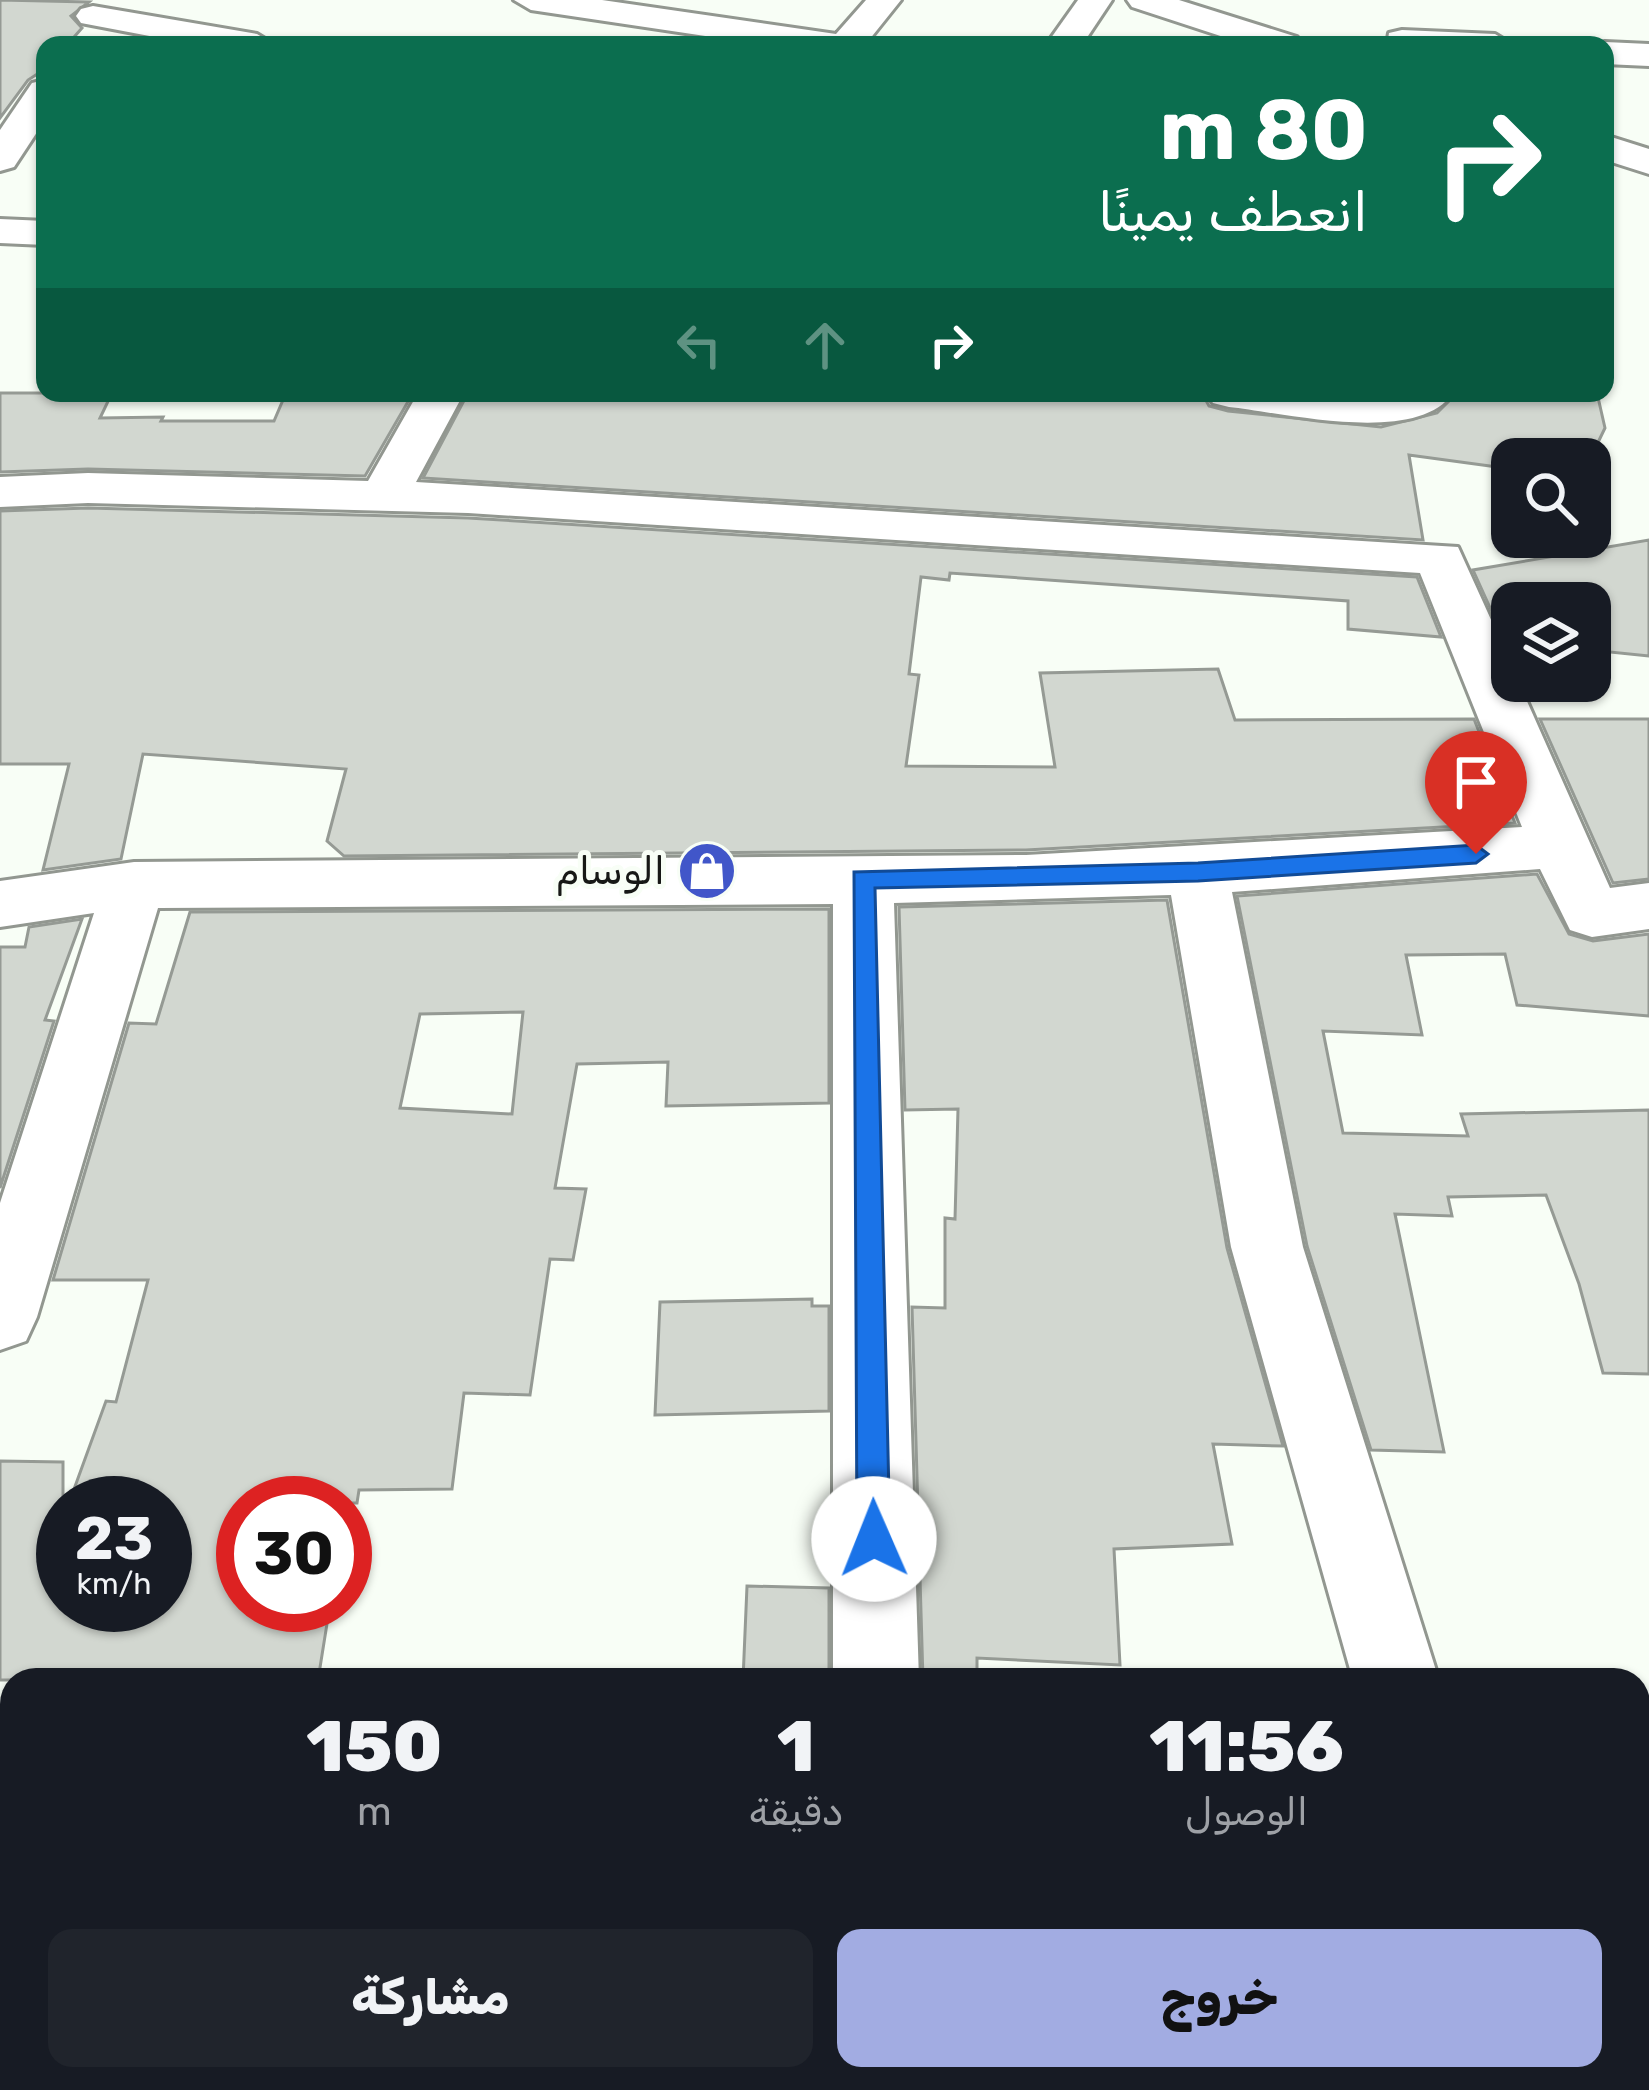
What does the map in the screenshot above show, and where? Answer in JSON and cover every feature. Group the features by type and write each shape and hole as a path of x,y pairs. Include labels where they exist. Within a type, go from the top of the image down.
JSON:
{"street":[{"path":"531,0 780,36"},
{"path":"850,36 884,0"},
{"path":"1070,36 1095,0"},
{"path":"1144,0 1256,36"},
{"path":"1400,0 1403,36"},
{"path":"90,20 197,36"},
{"path":"1614,53 1649,55"},
{"path":"5,144 36,103"},
{"path":"1614,150 1649,162"},
{"path":"0,231 36,233"},
{"path":"385,494 436,402"},
{"path":"1320,402 1401,410 1415,402"},
{"path":"0,492 385,494 1440,558 1559,846 1592,914 1649,906"},
{"path":"0,904 134,885 1198,872 1393,863 1559,846"},
{"path":"1198,872 1267,1247 1392,1668"},
{"path":"862,879 876,1668"},
{"path":"0,1317 134,885"}],"building":[{"path":"0,0 89,2 71,16 82,28 75,36 36,36 36,75 0,118"},
{"path":"0,393 36,393 36,402 108,402 100,418 163,417 161,421 274,421 282,402 408,402 365,476 88,469 0,472"},
{"path":"463,402 1207,402 1228,411 1381,427 1437,413 1448,402 1599,402 1605,428 1600,438 1491,438 1491,466 1409,455 1423,540 423,478"},
{"path":"88,508 468,518 1417,577 1441,637 1348,629 1348,601 950,573 949,580 921,577 909,674 919,675 906,766 1055,767 1040,673 1218,669 1235,720 1474,719 1515,823 1026,850 344,856 327,841 346,769 143,754 121,859 43,870 69,764 0,764 0,511"},
{"path":"1649,540 1649,656 1611,652 1611,582 1491,582 1491,610 1473,570 1543,558 1611,558 1611,546"},
{"path":"1540,719 1649,719 1649,879 1613,883"},
{"path":"1537,874 1569,934 1593,941 1649,934 1649,1016 1517,1005 1505,954 1406,955 1422,1035 1323,1031 1343,1133 1468,1136 1461,1114 1649,1110 1649,1374 1603,1373 1579,1284 1546,1195 1448,1197 1452,1216 1395,1214 1444,1452 1371,1450 1307,1246 1237,896"},
{"path":"1167,900 1227,1248 1283,1446 1213,1444 1232,1544 1114,1549 1120,1665 977,1658 977,1668 923,1668 912,1307 945,1308 945,1218 955,1219 958,1109 905,1110 899,907"},
{"path":"829,909 829,1103 666,1106 668,1062 577,1064 555,1188 586,1189 573,1260 550,1259 530,1395 464,1393 452,1489 372,1490 372,1476 216,1476 216,1632 326,1632 320,1668 0,1668 0,1461 63,1462 63,1476 36,1476 36,1632 192,1632 192,1476 79,1476 106,1401 116,1402 148,1280 53,1280 129,1023 156,1024 190,912","holes":["523,1012 512,1114 400,1108 420,1014"]},
{"path":"82,919 45,1020 54,1021 0,1188 0,947 25,947 29,927"},
{"path":"812,1299 812,1306 829,1306 829,1411 655,1415 660,1302"},
{"path":"747,1586 829,1588 829,1668 744,1668"}],"place":[{"name":"الوسام","path":"707,871"}],"route":[{"path":"874,1539 862,879 1198,872 1393,863 1476,854"}]}
